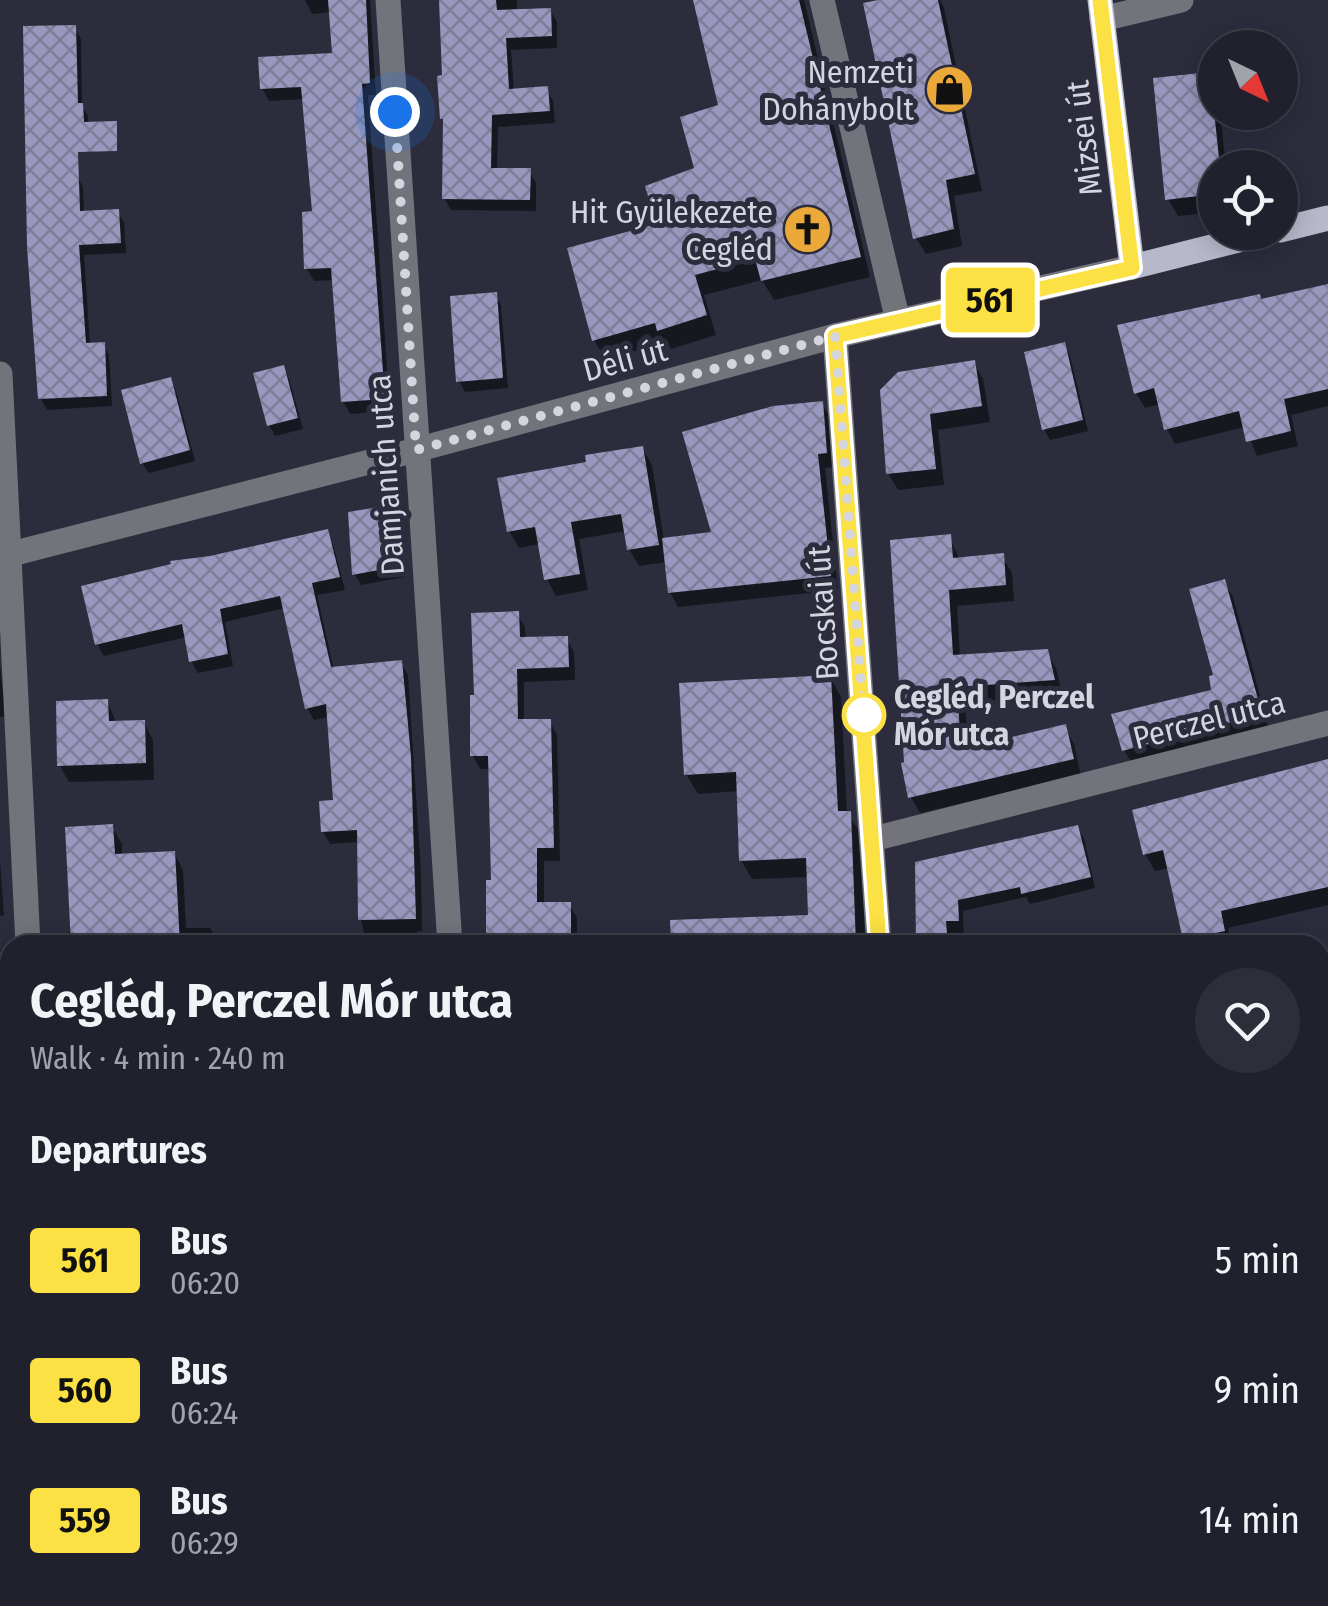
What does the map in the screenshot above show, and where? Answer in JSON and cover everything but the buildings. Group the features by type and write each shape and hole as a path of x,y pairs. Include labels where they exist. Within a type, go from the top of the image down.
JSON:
{"main road":[{"name":"Mizsei út","path":"1101,10 1132,268"},
{"path":"1298,226 1328,218"},
{"name":"Déli út","path":"1132,268 1201,250"}],"street":[{"name":"Damjanich utca","path":"388,0 449,935"},
{"path":"822,0 898,321"},
{"path":"1101,10 1181,0"},
{"name":"Déli út","path":"5,555 416,450 835,336 1132,268"},
{"name":"Bocskai út","path":"835,336 879,935"},
{"path":"0,374 5,555 27,935"},
{"name":"Perczel utca","path":"873,839 1328,723"}],"bus line":[{"name":"561","path":"878,935 835,336 1132,268 1100,0"}],"place":[{"name":"Nemzeti Dohánybolt","path":"949,90"},
{"name":"Hit Gyülekezete Cegléd","path":"808,230"},
{"name":"Cegléd, Perczel Mór utca","path":"864,715"}],"route":[{"path":"395,112 416,450 835,336 864,723 864,715"}]}
